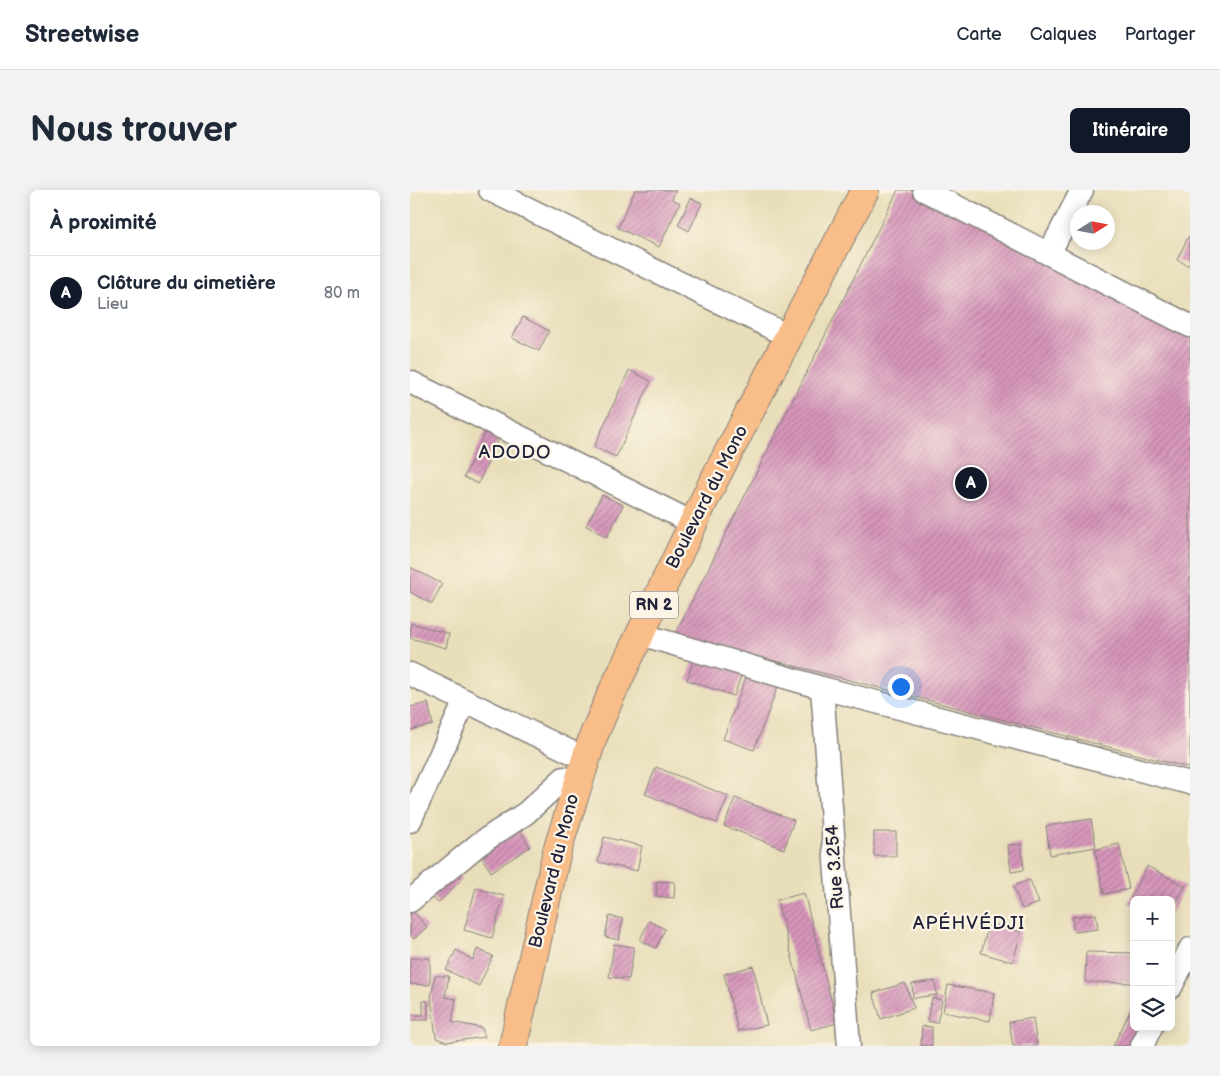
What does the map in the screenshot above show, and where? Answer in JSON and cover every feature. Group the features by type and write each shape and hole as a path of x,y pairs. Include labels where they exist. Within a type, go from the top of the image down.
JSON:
{"main road":[{"name":"Boulevard du Mono","path":"501,1046 536,883 564,778 607,668 776,330 850,190"},
{"name":"Boulevard du Mono","path":"513,1046 555,860 574,789 592,738 707,495 865,190"}],"street":[{"path":"490,190 776,330"},
{"path":"924,190 1190,326"},
{"path":"1049,254 1082,190"},
{"path":"410,382 681,517"},
{"path":"640,634 822,688 1190,783"},
{"path":"410,674 573,752"},
{"name":"Rue 3.254","path":"822,688 849,1046"},
{"path":"410,821 465,701"},
{"path":"410,901 479,844 526,812 564,778"},
{"path":"1172,986 1190,949"},
{"path":"1142,1046 1149,1031"}],"building":[{"path":"635,190 676,190 672,199 680,203 659,247 618,228"},
{"path":"898,190 912,190 950,203 1190,331 1190,768 675,635"},
{"path":"691,198 702,203 689,231 678,225"},
{"path":"1188,237 1190,238 1190,266 1177,260"},
{"path":"523,317 549,331 539,351 512,338"},
{"path":"629,370 651,381 616,457 594,447"},
{"path":"487,428 501,434 478,484 464,477"},
{"path":"602,495 623,505 607,537 586,526"},
{"path":"410,567 442,584 432,604 410,592"},
{"path":"411,623 449,634 446,648 410,638"},
{"path":"694,657 742,673 734,696 687,680"},
{"path":"747,674 778,686 754,750 723,739"},
{"path":"428,703 433,725 410,730 410,707"},
{"path":"656,767 728,796 717,823 645,794"},
{"path":"735,798 794,820 784,849 724,826"},
{"path":"1091,819 1096,847 1050,855 1046,826"},
{"path":"517,825 530,847 491,872 477,850"},
{"path":"874,832 896,832 896,856 874,856"},
{"path":"604,837 642,846 637,871 598,862"},
{"path":"1021,844 1024,870 1011,872 1008,845"},
{"path":"1119,844 1129,889 1104,894 1095,850"},
{"path":"1147,866 1185,886 1175,905 1175,896 1132,896"},
{"path":"452,869 462,879 438,903 428,893"},
{"path":"1030,880 1039,903 1022,909 1013,886"},
{"path":"657,881 675,882 674,898 656,896"},
{"path":"476,888 504,896 492,938 464,930"},
{"path":"804,893 837,1023 811,1030 777,900"},
{"path":"411,909 427,927 414,939 410,935"},
{"path":"1096,914 1098,929 1074,932 1072,917"},
{"path":"609,916 623,919 619,940 605,937"},
{"path":"649,921 665,929 656,948 640,940"},
{"path":"989,923 1021,932 1013,962 981,953"},
{"path":"614,944 634,947 629,979 609,977"},
{"path":"477,949 493,956 479,986 446,970 456,950 473,960"},
{"path":"1086,952 1130,953 1130,983 1085,982"},
{"path":"410,958 430,958 430,985 410,984"},
{"path":"753,966 767,1025 738,1031 724,974"},
{"path":"435,976 449,976 445,997 456,999 452,1022 482,1028 485,1037 447,1042 436,1038 431,998"},
{"path":"935,981 937,995 913,998 912,984"},
{"path":"905,983 914,1008 881,1019 873,993"},
{"path":"948,985 994,993 990,1021 943,1012"},
{"path":"932,998 942,1000 937,1023 927,1021"},
{"path":"423,1001 428,1001 428,1020 410,1020 410,1015 423,1015"},
{"path":"1130,1011 1130,1031 1139,1031 1131,1046 1113,1046"},
{"path":"1033,1018 1037,1046 1013,1046 1009,1022"},
{"path":"922,1026 932,1027 932,1046 921,1046"}],"place":[{"name":"Clôture du cimetière","path":"971,483"}],"district":[{"name":"ADODO","path":"515,452"},
{"name":"APÉHVÉDJI","path":"969,923"}]}
